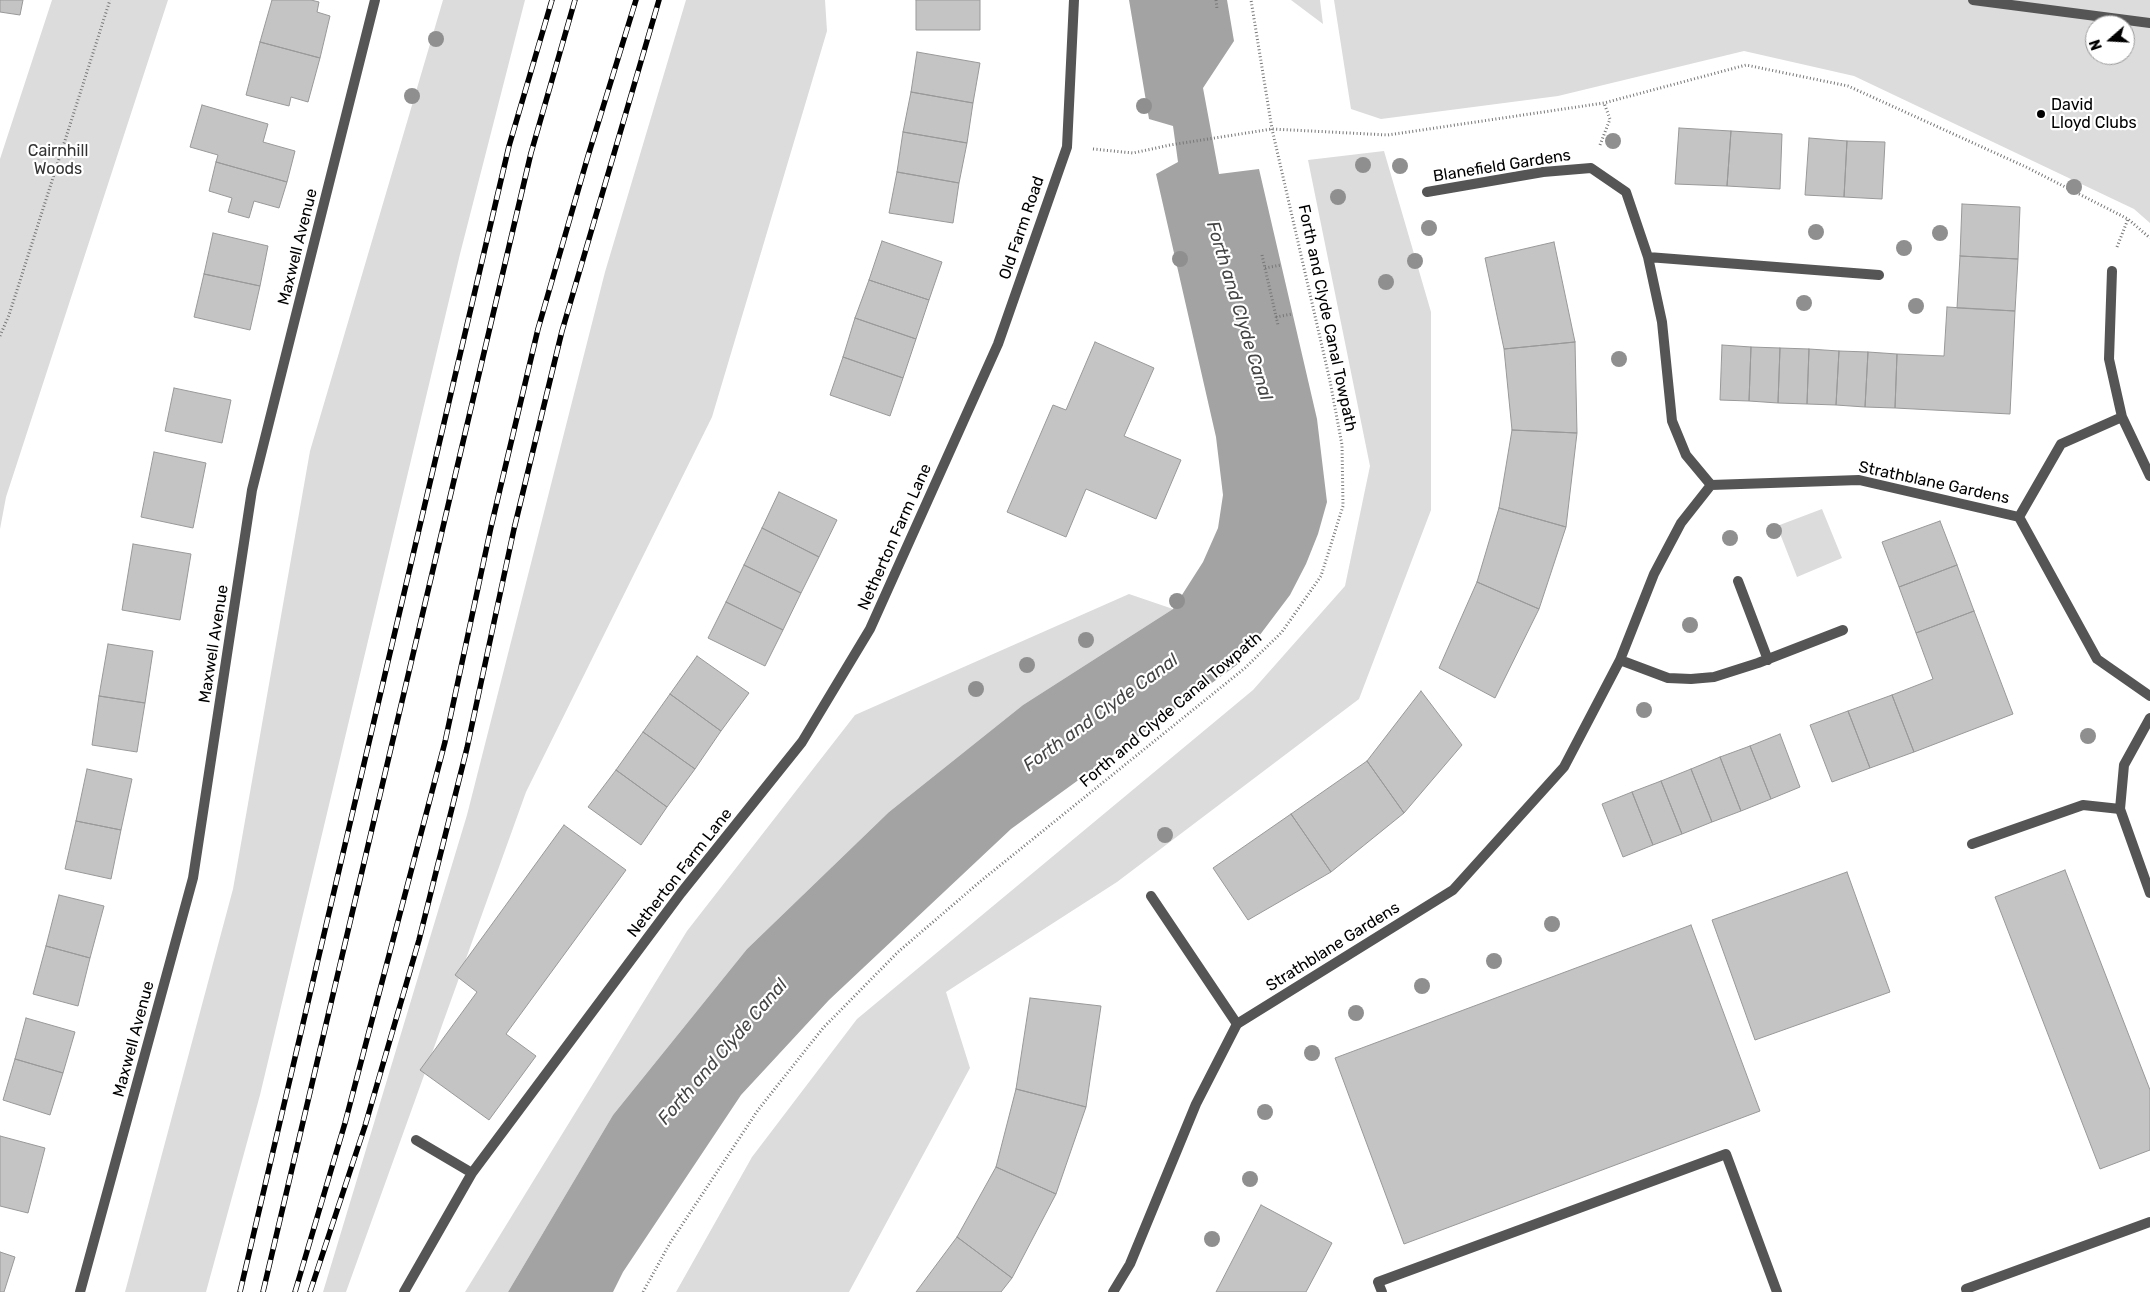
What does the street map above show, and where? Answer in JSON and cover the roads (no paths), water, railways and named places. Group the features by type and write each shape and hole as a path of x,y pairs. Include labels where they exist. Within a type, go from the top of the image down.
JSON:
{"street":[{"name":"Maxwell Avenue","path":"80,1292 193,878 252,490 375,0"},
{"name":"Old Farm Road","path":"948,455 998,344 1067,147 1074,0"},
{"path":"1973,0 2150,22"},
{"name":"Blanefield Gardens","path":"1427,192 1543,172 1591,168 1626,192 1648,257 1662,322 1672,421 1686,455 1711,485"},
{"path":"1648,257 1879,275"},
{"path":"2112,270 2109,359 2122,417 2150,476"},
{"name":"Strathblane Gardens","path":"2019,516 2061,444 2122,417"},
{"name":"Netherton Farm Lane","path":"404,1292 472,1173 682,893 802,742 870,629 948,455"},
{"name":"Strathblane Gardens","path":"1237,1024 1453,890 1564,767 1620,660 1654,574 1681,523 1711,485 1858,480 2019,516 2097,659 2150,696"},
{"path":"1738,580 1768,660"},
{"path":"1620,660 1668,678 1691,679 1714,676 1768,660 1843,630"},
{"path":"2150,718 2124,765 2120,809 2150,893"},
{"path":"1972,844 2083,805 2120,809"},
{"path":"1113,1292 1130,1264 1196,1104 1237,1024 1151,896"},
{"path":"416,1140 472,1173"},
{"path":"1382,1292 1378,1282 1726,1154 1777,1292"},
{"path":"1964,1291 2150,1222"}],"water":[{"name":"Forth and Clyde Canal","path":"1129,0 1227,0 1234,41 1203,88 1219,174 1259,169 1317,419 1327,502 1318,534 1306,564 1290,595 1238,664 1011,829 829,1000 741,1095 623,1272 613,1292 508,1292 613,1115 747,949 889,812 1023,705 1173,609 1203,562 1218,528 1223,495 1216,437 1156,174 1178,162 1173,126 1149,119"}],"railway":[{"path":"240,1292 509,146 552,0"},
{"path":"263,1292 531,153 575,0"},
{"path":"295,1292 345,1123 445,742 491,527 538,329 636,0"},
{"path":"310,1292 365,1126 419,940 467,748 514,529 562,331 659,0"}],"place":[{"name":"David Lloyd Clubs","path":"2041,114"}],"park label":[{"name":"Cairnhill Woods","path":"58,160"}]}
